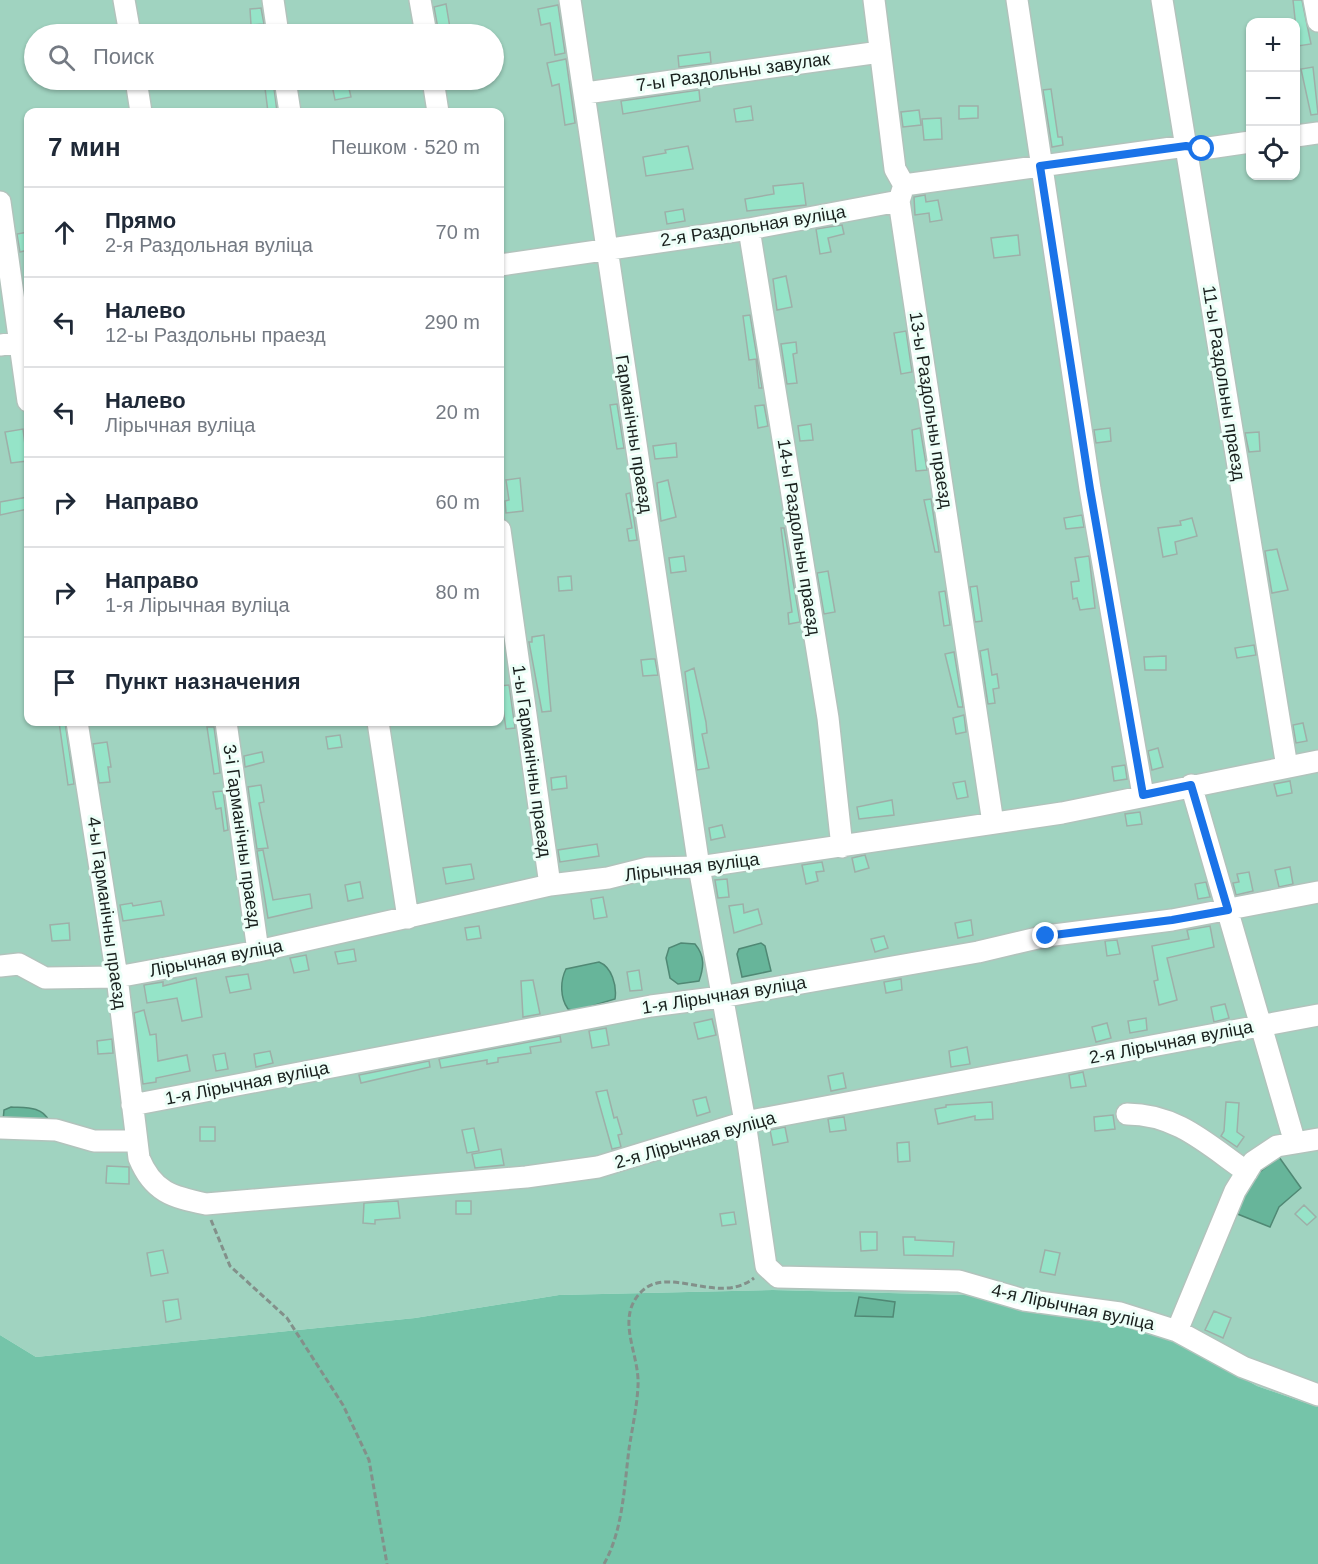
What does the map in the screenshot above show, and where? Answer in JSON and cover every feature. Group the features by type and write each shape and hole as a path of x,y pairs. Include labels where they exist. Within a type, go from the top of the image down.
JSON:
{"lane":[{"path":"124,0 128,24"},
{"path":"273,0 277,24"},
{"path":"420,0 424,24"},
{"name":"Гарманічны праезд","path":"570,0 586,93 607,250 699,867 745,1122 766,1266 775,1274"},
{"name":"13-ы Раздольны праезд","path":"874,0 895,169 902,193 993,823"},
{"path":"1017,0 1090,489 1143,795"},
{"name":"11-ы Раздольны праезд","path":"1162,0 1287,767"},
{"path":"1314,0 1318,21"},
{"name":"7-ы Раздольны завулак","path":"586,93 880,52"},
{"path":"138,90 140,108"},
{"path":"287,90 289,108"},
{"path":"435,90 437,108"},
{"path":"1300,135 1318,133"},
{"name":"2-я Раздольная вуліца","path":"504,264 749,229 902,193 1040,166 1186,146 1202,149 1246,143"},
{"path":"0,202 16,343 24,382"},
{"name":"14-ы Раздольны праезд","path":"749,229 828,718 842,847"},
{"name":"1-ы Гарманічны праезд","path":"504,558 550,885"},
{"name":"4-ы Гарманічны праезд","path":"78,726 117,977 132,1105"},
{"name":"3-і Гарманічны праезд","path":"227,726 258,951"},
{"path":"379,726 408,918"},
{"name":"Лірычная вуліца","path":"0,966 19,964 45,978 117,977 258,951 550,885 608,878 648,868 699,867 1062,813 1318,761"},
{"path":"1191,785 1295,1143"},
{"name":"1-я Лірычная вуліца","path":"132,1105 651,1006 721,997 978,952 1046,936 1172,920 1318,892"},
{"name":"2-я Лірычная вуліца","path":"132,1105 139,1158 146,1175 172,1197 206,1204 526,1177 598,1167 745,1122 1318,1015"},
{"path":"1127,1114 1149,1114 1178,1124 1247,1172"},
{"path":"0,1128 56,1130 94,1141 137,1141"},
{"path":"1178,1331 1235,1191 1254,1162 1276,1146 1318,1139"},
{"name":"4-я Лірычная вуліца","path":"775,1274 959,1281 1024,1300 1120,1313 1178,1331 1244,1367 1318,1395"}],"path":[{"path":"206,1204 215,1233 230,1266 287,1318 343,1405 369,1460 387,1564"},
{"path":"604,1564 617,1538 638,1386 628,1331 631,1304 643,1290 653,1284 678,1282 718,1290 744,1286 755,1278 775,1274"}],"shaded area":[{"path":"0,0 1318,0 1318,1407 1257,1386 1167,1336 966,1295 773,1290 559,1295 415,1318 36,1357 0,1335"},
{"path":"681,943 695,944 701,953 703,966 699,981 678,984 670,978 666,958 669,948"},
{"path":"761,943 765,946 771,971 742,977 737,954 739,949"},
{"path":"599,962 604,964 613,978 615,999 575,1011 568,1009 563,1000 562,989 566,969"},
{"path":"11,1107 38,1110 49,1121 3,1121 4,1110"},
{"path":"1279,1157 1301,1188 1279,1207 1270,1227 1235,1213 1252,1178"},
{"path":"773,1290 966,1295 1167,1336 1257,1386 1318,1407 1318,1564 0,1564 0,1335 36,1357 415,1318 559,1295"},
{"path":"859,1297 895,1302 893,1317 855,1316"}],"building":[{"path":"1293,0 1302,0 1311,44 1300,46 1300,18 1295,18"},
{"path":"446,4 449,24 437,24 434,7"},
{"path":"558,5 565,53 555,55 550,23 541,25 538,9"},
{"path":"261,8 264,24 251,24 250,9"},
{"path":"710,52 711,63 679,67 678,56"},
{"path":"566,59 575,123 565,125 559,84 552,86 547,63"},
{"path":"1313,67 1318,114 1311,115 1301,69"},
{"path":"1051,89 1058,137 1062,137 1063,145 1052,147 1043,90"},
{"path":"265,90 274,90 276,108 268,108"},
{"path":"333,90 349,90 351,97 335,100"},
{"path":"699,90 700,101 623,114 621,101"},
{"path":"751,106 753,120 736,122 734,109"},
{"path":"959,106 978,106 978,118 959,119"},
{"path":"919,110 921,125 903,127 901,112"},
{"path":"941,118 942,139 924,140 922,119"},
{"path":"688,146 693,169 646,176 643,157"},
{"path":"803,183 806,205 747,211 745,199 774,194 773,186"},
{"path":"925,195 926,202 938,200 942,220 930,222 929,213 915,215 914,197"},
{"path":"683,209 685,221 667,224 665,212"},
{"path":"842,225 844,234 828,238 831,252 820,254 816,229"},
{"path":"24,233 24,251 20,252 17,234"},
{"path":"1018,235 1020,255 994,258 991,238"},
{"path":"786,276 792,307 777,310 773,279"},
{"path":"750,315 762,388 759,388 756,359 749,360 743,316"},
{"path":"906,331 912,372 901,374 894,333"},
{"path":"796,342 797,353 793,354 797,383 787,384 781,344"},
{"path":"617,404 624,448 617,449 610,405"},
{"path":"764,405 768,426 758,428 755,406"},
{"path":"811,424 813,440 800,441 798,426"},
{"path":"920,428 927,470 916,471 912,430"},
{"path":"1110,428 1111,441 1096,443 1094,430"},
{"path":"23,429 24,461 11,463 5,432"},
{"path":"1259,432 1260,451 1249,452 1245,433"},
{"path":"676,443 677,457 655,459 653,446"},
{"path":"520,478 523,511 506,513 505,501 509,500 506,480"},
{"path":"668,480 676,517 661,521 657,483"},
{"path":"630,493 637,540 629,541 627,529 632,528 626,494"},
{"path":"24,498 24,510 0,515 0,502"},
{"path":"931,499 939,552 935,552 924,500"},
{"path":"1082,515 1084,527 1066,529 1064,518"},
{"path":"1192,518 1197,536 1175,542 1177,554 1163,557 1158,528 1181,525 1180,521"},
{"path":"781,528 784,528 800,622 789,624 788,613 792,612"},
{"path":"1277,549 1288,590 1272,593 1265,551"},
{"path":"684,556 686,571 671,573 669,558"},
{"path":"1089,556 1095,608 1080,610 1077,598 1073,599 1071,582 1079,581 1075,558"},
{"path":"828,571 835,612 824,614 817,573"},
{"path":"571,576 572,590 559,591 558,577"},
{"path":"977,586 982,621 975,622 970,587"},
{"path":"945,591 950,625 944,626 939,592"},
{"path":"544,635 551,711 542,712 529,642 532,642 532,637"},
{"path":"1254,645 1256,655 1237,658 1235,648"},
{"path":"988,649 992,675 997,674 999,688 993,689 995,703 988,704 980,651"},
{"path":"954,652 963,707 958,707 945,654"},
{"path":"1166,656 1166,670 1145,670 1144,657"},
{"path":"655,659 658,675 643,676 641,660"},
{"path":"694,668 706,722 707,733 702,734 709,768 697,770 685,672"},
{"path":"509,685 515,728 506,729 504,686"},
{"path":"964,715 966,732 956,734 953,718"},
{"path":"1303,723 1307,741 1296,743 1293,725"},
{"path":"60,726 66,726 74,784 68,785"},
{"path":"207,727 214,727 220,773 214,774"},
{"path":"340,735 342,747 328,749 326,737"},
{"path":"107,742 111,767 108,767 110,782 99,783 93,744"},
{"path":"1158,748 1163,767 1152,770 1148,751"},
{"path":"262,752 264,762 245,767 244,756"},
{"path":"1125,765 1127,779 1114,781 1112,767"},
{"path":"566,776 567,788 552,790 551,778"},
{"path":"965,781 968,797 957,799 953,783"},
{"path":"1290,781 1292,793 1277,796 1274,784"},
{"path":"261,785 264,802 259,803 268,848 257,849 248,787"},
{"path":"223,791 228,830 224,831 221,808 216,809 213,792"},
{"path":"892,800 894,815 859,819 857,807"},
{"path":"1140,812 1142,824 1127,826 1125,814"},
{"path":"722,825 725,837 711,840 709,828"},
{"path":"597,844 599,856 560,862 558,850"},
{"path":"263,850 273,900 310,894 312,908 268,918 257,851"},
{"path":"865,855 869,868 855,872 852,858"},
{"path":"822,862 824,871 816,872 818,881 806,884 802,865"},
{"path":"471,864 474,879 446,884 443,868"},
{"path":"1290,867 1293,884 1279,887 1275,870"},
{"path":"1249,872 1253,891 1236,895 1233,883 1239,882 1237,874"},
{"path":"727,879 729,897 718,898 715,880"},
{"path":"360,882 363,898 348,901 345,885"},
{"path":"1206,882 1210,897 1198,899 1195,884"},
{"path":"603,897 607,917 594,919 591,899"},
{"path":"161,901 164,915 123,921 120,905 132,903 133,906"},
{"path":"743,904 744,913 758,909 762,924 734,933 729,906"},
{"path":"971,920 973,935 958,938 955,923"},
{"path":"69,923 70,940 52,941 50,925"},
{"path":"479,926 481,938 467,940 465,928"},
{"path":"1210,926 1214,947 1167,958 1177,1000 1159,1005 1154,981 1158,980 1152,946 1189,939 1187,930"},
{"path":"884,936 888,948 875,952 871,939"},
{"path":"1117,940 1120,954 1107,956 1105,941"},
{"path":"354,949 356,961 338,964 335,952"},
{"path":"306,955 309,970 294,973 290,958"},
{"path":"639,970 642,990 630,991 627,972"},
{"path":"248,974 251,989 230,993 226,977"},
{"path":"196,978 202,1017 182,1021 177,998 147,1003 144,985 163,982 163,986"},
{"path":"901,979 902,990 886,993 884,982"},
{"path":"533,980 540,1014 523,1017 521,981"},
{"path":"1225,1004 1229,1018 1214,1022 1211,1007"},
{"path":"144,1010 150,1035 156,1034 158,1061 187,1055 190,1071 156,1078 156,1082 143,1084 134,1013"},
{"path":"1146,1018 1147,1030 1130,1033 1128,1021"},
{"path":"712,1019 716,1035 698,1039 694,1023"},
{"path":"1107,1023 1111,1038 1096,1042 1092,1027"},
{"path":"606,1028 609,1045 592,1048 589,1031"},
{"path":"560,1036 561,1042 530,1047 531,1053 498,1058 498,1062 487,1064 487,1060 441,1068 439,1059"},
{"path":"112,1039 113,1053 98,1054 97,1041"},
{"path":"967,1047 970,1064 951,1067 949,1051"},
{"path":"270,1051 273,1063 256,1067 254,1054"},
{"path":"225,1053 228,1069 216,1071 213,1055"},
{"path":"429,1061 430,1067 361,1083 359,1075"},
{"path":"1083,1072 1086,1086 1071,1088 1069,1075"},
{"path":"843,1073 846,1088 831,1091 828,1076"},
{"path":"607,1090 614,1118 617,1117 622,1134 618,1135 621,1147 612,1149 596,1092"},
{"path":"706,1097 710,1112 697,1116 693,1100"},
{"path":"992,1102 993,1119 975,1120 975,1116 938,1124 935,1109 946,1107 946,1105"},
{"path":"1226,1102 1239,1103 1237,1132 1244,1137 1237,1147 1221,1136 1224,1131"},
{"path":"1113,1115 1115,1129 1095,1131 1094,1117"},
{"path":"844,1117 846,1130 830,1132 828,1119"},
{"path":"200,1127 215,1127 215,1141 200,1141"},
{"path":"785,1127 788,1142 773,1145 770,1130"},
{"path":"474,1128 479,1151 467,1153 462,1130"},
{"path":"909,1142 910,1161 898,1162 897,1143"},
{"path":"501,1149 504,1165 475,1168 472,1154"},
{"path":"107,1166 129,1167 129,1184 106,1183"},
{"path":"398,1201 400,1218 375,1220 375,1224 363,1223 364,1203"},
{"path":"456,1201 471,1201 471,1214 456,1214"},
{"path":"1304,1205 1316,1217 1307,1225 1295,1214"},
{"path":"734,1212 736,1224 722,1226 720,1214"},
{"path":"860,1232 877,1232 877,1250 861,1251"},
{"path":"903,1237 915,1237 915,1240 954,1242 953,1256 904,1255"},
{"path":"163,1250 168,1273 151,1276 147,1253"},
{"path":"1045,1250 1060,1253 1055,1275 1040,1272"},
{"path":"178,1299 181,1319 166,1322 163,1301"},
{"path":"1214,1311 1231,1318 1223,1338 1205,1330"}],"route":[{"path":"1046,936 1172,920 1228,910 1191,785 1143,795 1090,489 1040,166 1186,146 1202,149"}]}
